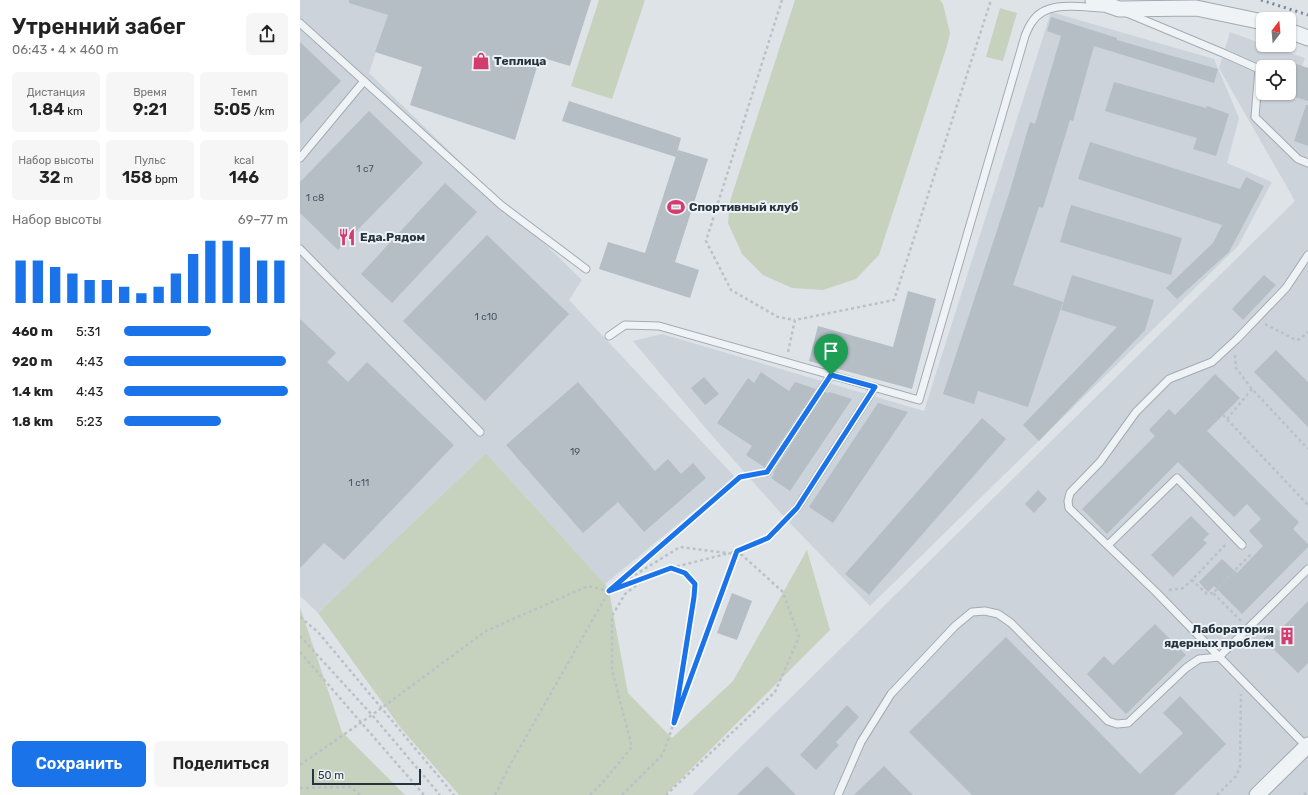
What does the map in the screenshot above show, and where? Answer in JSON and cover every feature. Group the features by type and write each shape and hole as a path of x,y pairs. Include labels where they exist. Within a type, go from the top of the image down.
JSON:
{"street":[{"path":"1093,0 1119,9 1196,8 1256,21"},
{"path":"1296,34 1308,38"},
{"path":"1257,795 1308,746"}],"lane":[{"path":"609,336 625,325 659,326 919,400 1025,36 1032,21 1043,11 1057,6 1119,9 1259,69 1255,116 1298,159 1308,162"},
{"path":"300,23 501,205 586,269"},
{"path":"300,158 364,81"},
{"path":"300,249 480,432"},
{"path":"1308,255 1286,288 1237,339 1212,362 1169,379 1136,412 1100,462 1070,493 1068,501 1069,508 1156,592 1308,746"},
{"path":"767,472 831,375"},
{"path":"797,508 875,387"},
{"path":"1108,545 1176,478 1242,545"},
{"path":"838,795 860,742 891,694 955,626 972,612 986,611 998,614 1011,623 1108,721 1117,724 1128,722 1186,668 1199,659 1219,657 1308,569"}],"path":[{"path":"782,0 706,241 731,290 778,317 795,320 894,300 991,0"},
{"path":"1256,319 1296,340 1300,339 1308,332"},
{"path":"784,362 795,320"},
{"path":"1237,339 1236,368 1252,389 1308,449"},
{"path":"1227,419 1252,389"},
{"path":"1223,415 1308,505"},
{"path":"495,795 510,765 609,591 740,477 767,472"},
{"path":"622,795 663,754 736,553 768,538 797,508"},
{"path":"1156,592 1183,588 1233,536"},
{"path":"1192,580 1207,594 1213,592 1250,555 1242,545"},
{"path":"609,591 680,547 736,553 742,555 783,592 799,637 775,692 666,795"},
{"path":"300,765 382,708 486,631 588,586 609,591 671,568 728,553"},
{"path":"671,568 685,573 695,584 674,723"},
{"path":"590,795 604,781 632,746 612,670 612,616 625,594 649,576"},
{"path":"1213,592 1248,628"},
{"path":"300,617 318,632 454,795"},
{"path":"300,636 372,715 440,795"},
{"path":"300,652 424,795"},
{"path":"1217,795 1236,776 1240,767 1242,680"},
{"path":"300,788 351,787 360,795"},
{"path":"1304,795 1308,791"}],"shaded area":[{"path":"300,0 393,0 369,73 582,280 569,300 735,477 605,584 486,453 318,613 300,596"},
{"path":"1051,12 1214,59 1239,118 1227,163 1272,182 1238,246 870,606 786,519 708,431 633,341 662,334 924,411"},
{"path":"1230,32 1256,41 1256,52 1287,52 1305,58 1302,66 1308,68 1308,795 692,795 1295,201 1219,68"}],"green space":[{"path":"599,0 645,0 612,99 571,86"},
{"path":"795,0 940,0 943,4 950,33 879,255 856,279 823,290 792,288 763,275 742,254 728,223 730,201"},
{"path":"1000,8 1017,13 1003,61 986,57"},
{"path":"486,453 605,584 609,591 628,693 672,738 733,681 807,550 830,630 665,795 459,795 400,727 318,613"},
{"path":"300,607 342,732 405,795 300,795"}],"building":[{"name":"Теплица","path":"349,0 591,0 570,66 540,57 515,140 410,105 422,67 375,52 388,15 349,3"},
{"path":"1051,17 1117,38 1117,40 1218,69 1214,83 1094,46 1073,121 1070,120 1043,208 1039,207 1013,285 1063,302 1028,407 978,391 974,404 943,394 1008,197 1030,122 1035,124 1061,36 1047,31"},
{"path":"300,42 341,81 300,124"},
{"path":"1296,64 1308,68 1308,101 1296,97"},
{"path":"1114,82 1206,108 1207,106 1229,114 1216,156 1193,149 1197,138 1105,111"},
{"path":"569,101 681,138 676,157 562,121"},
{"path":"1306,105 1308,105 1308,146 1294,141"},
{"path":"369,111 423,163 338,250 300,213 300,182"},
{"path":"1090,142 1240,189 1246,177 1264,186 1229,252 1177,299 1166,288 1213,243 1222,225 1078,179"},
{"name":"Спортивный клуб","path":"678,150 708,159 675,262 699,270 690,298 599,269 608,242 645,253"},
{"path":"445,183 477,212 392,303 361,274"},
{"path":"1071,205 1182,238 1171,275 1060,242"},
{"path":"487,235 569,314 485,401 403,321"},
{"path":"1072,275 1154,300 1145,330 1039,441 1023,425 1117,327 1061,310"},
{"path":"1264,275 1276,285 1243,320 1232,309"},
{"path":"908,291 936,299 912,389 809,361 818,326 893,347"},
{"path":"300,319 336,353 327,362 348,382 367,362 454,445 344,560 324,543 300,568"},
{"path":"1276,350 1308,382 1308,427 1254,372"},
{"path":"761,372 789,391 795,382 816,389 764,467 746,455 752,446 717,423 748,378 754,383"},
{"path":"1215,374 1240,398 1207,431 1299,522 1293,529 1308,544 1308,547 1242,614 1214,586 1208,592 1199,582 1222,559 1237,573 1263,546 1249,531 1261,519 1247,504 1234,517 1178,462 1107,534 1082,509 1155,436 1149,430 1169,409 1175,415"},
{"path":"704,377 719,394 705,405 691,388"},
{"path":"578,382 655,471 668,459 681,474 693,463 706,478 644,532 618,502 583,533 506,445"},
{"path":"825,392 852,399 790,491 771,478"},
{"path":"878,403 908,412 833,523 809,507"},
{"path":"982,418 1006,439 869,595 845,574"},
{"path":"1038,490 1047,499 1034,513 1025,504"},
{"path":"1191,516 1209,534 1203,540 1207,543 1173,577 1151,555"},
{"path":"732,593 752,601 737,640 717,633"},
{"name":"Лаборатория ядерных проблем","path":"1308,601 1308,663 1298,673 1263,639 1275,627 1279,631"},
{"path":"1155,624 1186,655 1126,714 1087,674 1104,656 1113,665"},
{"path":"1006,637 1140,774 1183,733 1163,713 1180,696 1226,744 1174,795 972,795 909,732"},
{"path":"847,705 859,717 836,742 839,745 816,770 800,755"},
{"path":"767,766 796,795 737,795"},
{"path":"884,766 913,795 854,795"}],"railway":[{"path":"1261,0 1308,15"}],"place":[{"name":"Теплица","path":"481,61"},
{"name":"Спортивный клуб","path":"676,207"},
{"name":"Еда.Рядом","path":"347,237"},
{"name":"Лаборатория ядерных проблем","path":"1287,636"}],"route":[{"path":"831,375 875,387 797,508 768,538 737,551 674,723 695,584 685,573 671,568 609,591 740,477 767,472 831,375"}]}
